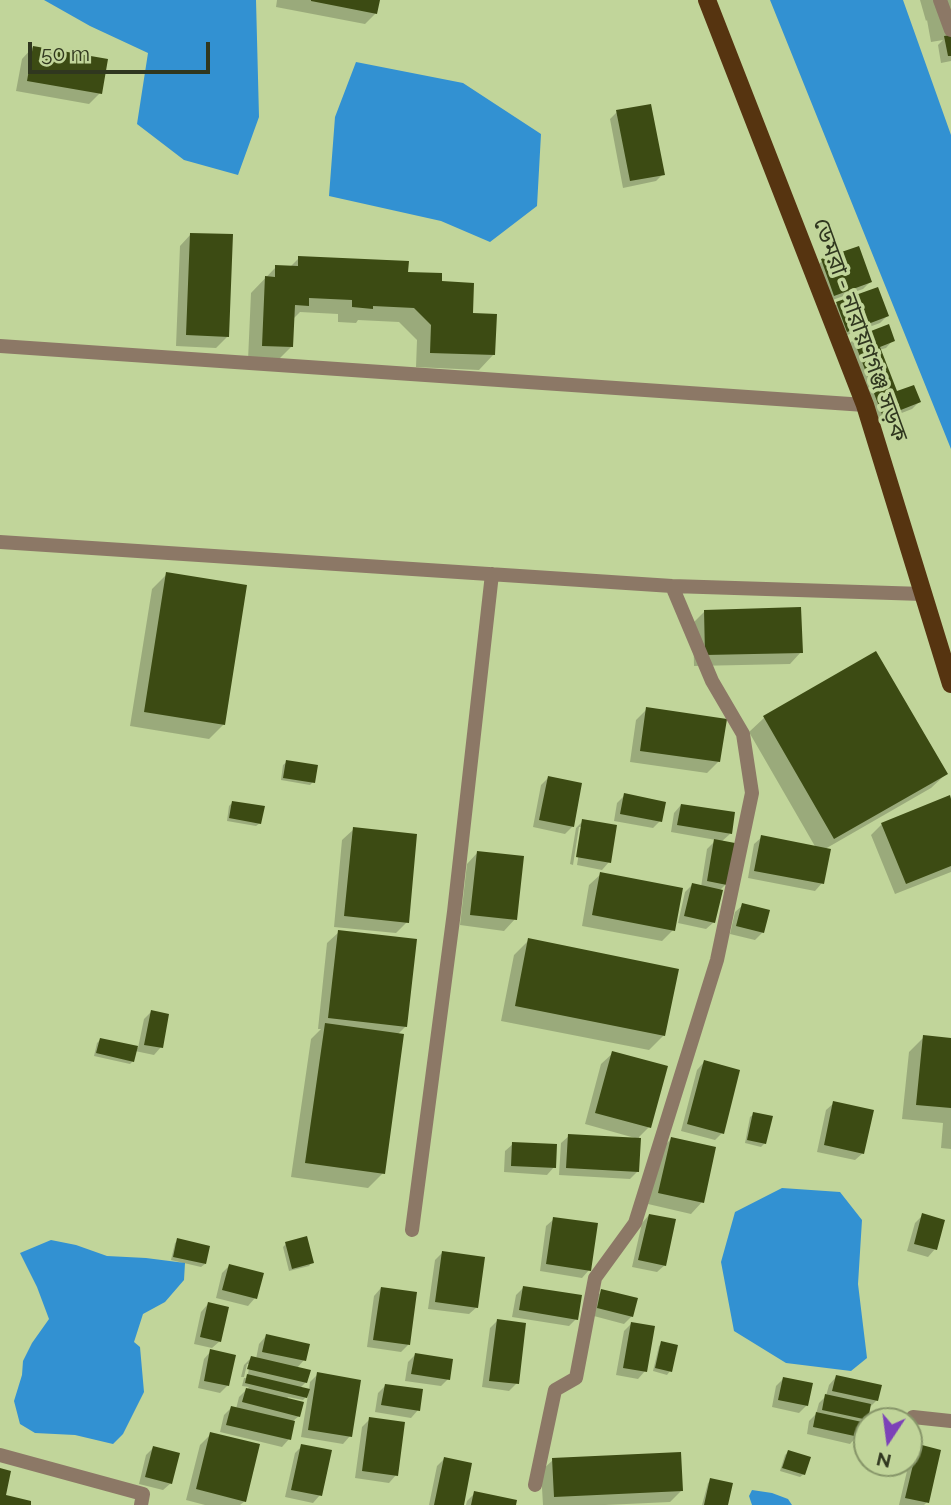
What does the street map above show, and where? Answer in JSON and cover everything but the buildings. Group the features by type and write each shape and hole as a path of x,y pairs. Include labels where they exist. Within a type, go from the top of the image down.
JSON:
{"main road":[{"name":"ডেমরা - নারায়ণগঞ্জ সড়ক","path":"707,0 865,405 923,594 945,646 951,684"}],"street":[{"path":"940,0 951,30"},
{"path":"0,346 865,405"},
{"path":"0,542 672,586 923,594"},
{"path":"412,1230 454,912 492,574"},
{"path":"535,1485 555,1390 576,1378 595,1278 635,1223 717,960 752,793 743,734 712,681 672,586"},
{"path":"923,1418 951,1421"},
{"path":"0,1455 143,1494 141,1505"}],"water":[{"path":"44,0 256,0 259,117 238,175 184,160 137,124 148,53 90,26"},
{"path":"770,0 903,0 951,135 951,449"},
{"path":"356,62 463,83 541,134 537,206 490,242 441,221 329,196 335,117"},
{"path":"782,1188 840,1192 862,1220 858,1284 867,1358 851,1371 786,1363 734,1331 721,1262 735,1212"},
{"path":"51,1240 107,1256 185,1263 184,1280 165,1302 143,1314 134,1342 140,1347 144,1392 123,1434 113,1444 75,1435 35,1433 20,1424 14,1401 23,1361 49,1319 20,1253"},
{"path":"752,1490 788,1499 792,1505 752,1505 749,1496"}]}
